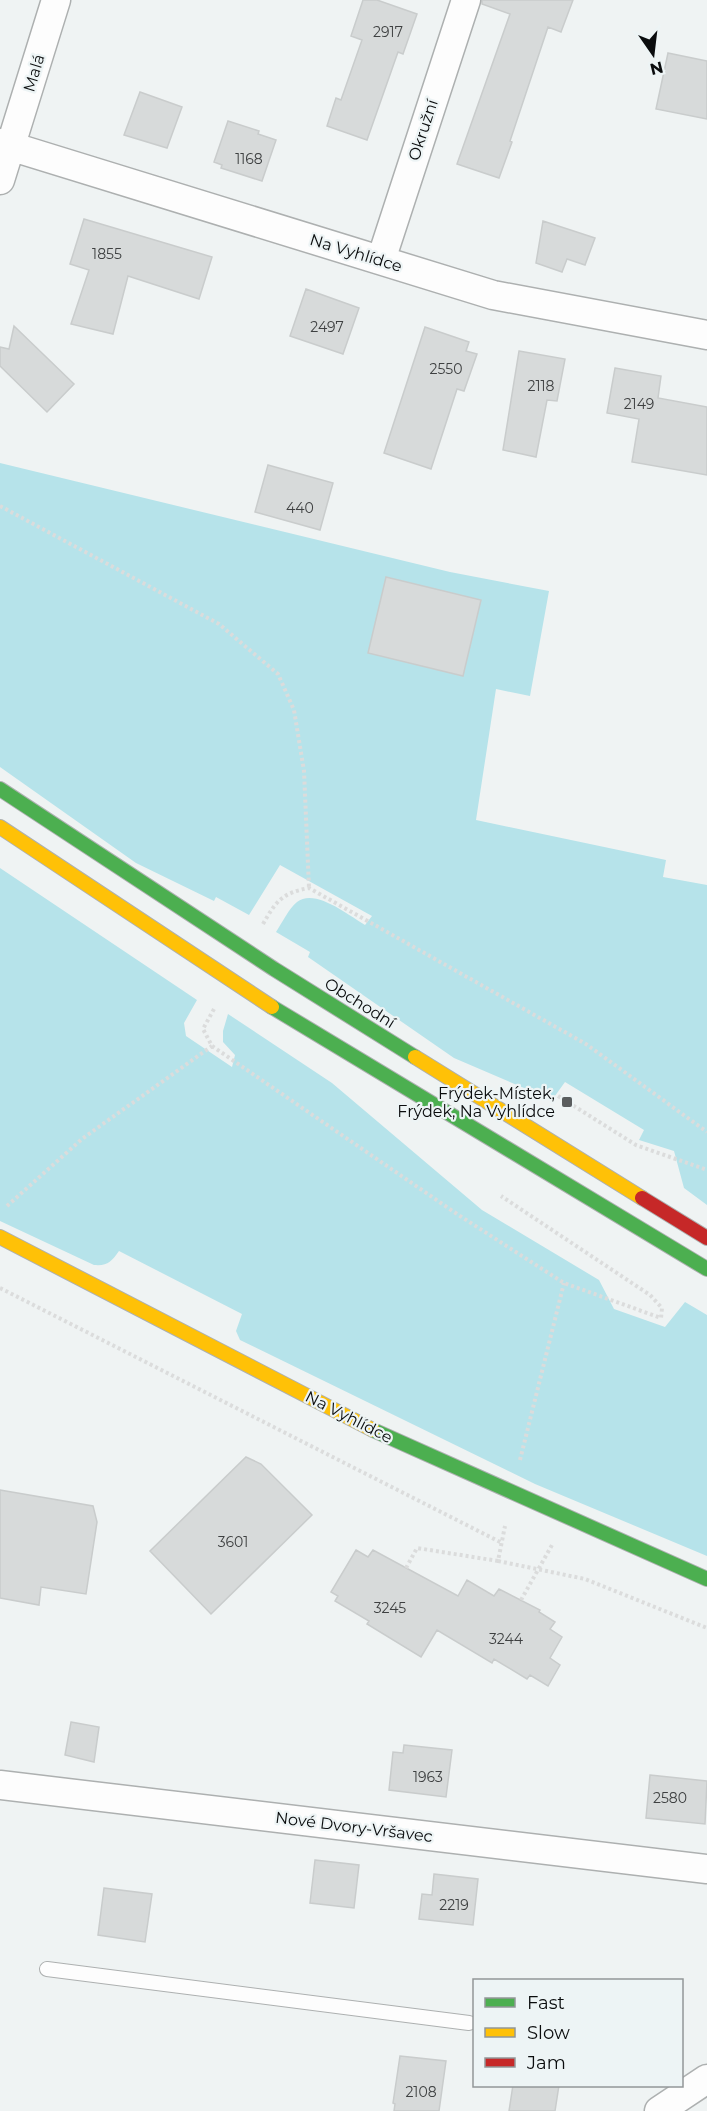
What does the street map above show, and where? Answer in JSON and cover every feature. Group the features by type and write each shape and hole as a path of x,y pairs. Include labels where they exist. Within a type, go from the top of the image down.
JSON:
{"main road":[{"name":"Obchodní","path":"0,789 274,969 707,1238"},
{"path":"0,827 251,994 707,1269"},
{"name":"Na Vyhlídce","path":"0,1237 349,1419 707,1579"}],"street":[{"name":"Malá","path":"6,145 56,0"},
{"name":"Okružní","path":"381,260 465,0"},
{"path":"0,180 6,145"},
{"name":"Na Vyhlídce","path":"6,145 493,295 707,335"},
{"name":"Nové Dvory-Vršavec","path":"0,1785 707,1869"},
{"path":"659,2111 707,2079"}],"lane":[{"path":"47,1969 469,2023"}],"path":[{"path":"0,506 219,624 278,674 294,710 304,771 309,888"},
{"path":"263,924 274,903 290,892 309,888 586,1044 707,1132"},
{"path":"216,1006 202,1029 212,1046 457,1214 564,1283 661,1318 662,1308 650,1295 501,1196"},
{"path":"0,1212 82,1139 212,1046"},
{"path":"558,1096 636,1145 707,1170"},
{"path":"0,1288 502,1543"},
{"path":"521,1600 568,1518"},
{"path":"498,1561 585,1579 707,1628"}],"shaded area":[{"path":"0,463 450,572 549,591 530,696 496,689 476,820 666,860 663,877 707,885 707,1205 684,1188 674,1151 639,1140 644,1130 565,1082 552,1100 454,1058 308,957 310,952 276,932 291,908 304,899 322,900 365,925 372,916 280,865 249,915 216,897 214,901 136,863 0,767"},
{"path":"0,868 197,1000 184,1023 186,1036 232,1067 235,1055 223,1042 223,1031 228,1014 332,1083 482,1210 599,1280 614,1309 665,1327 685,1302 707,1315 707,1556 535,1484 240,1340 236,1331 242,1314 119,1251 109,1262 94,1265 0,1221"}],"building":[{"path":"363,0 377,0 417,14 403,54 398,52 367,140 327,126 336,98 341,100 362,40 351,36"},
{"path":"482,0 573,0 561,32 548,27 499,178 457,164 510,14 482,4"},
{"path":"668,53 707,61 707,119 656,109"},
{"path":"140,92 182,107 167,148 124,135"},
{"path":"228,121 259,131 258,134 276,140 262,181 221,168 222,165 214,162"},
{"path":"84,219 212,257 199,299 128,276 113,334 71,324 89,270 70,264"},
{"path":"543,221 595,238 585,265 567,259 562,272 536,263"},
{"path":"306,289 359,308 343,354 290,336"},
{"path":"14,326 74,384 47,412 0,366 0,347 9,349"},
{"path":"425,327 469,342 466,351 477,354 464,391 457,389 431,469 384,453"},
{"path":"519,351 565,359 557,401 547,400 536,457 503,450"},
{"path":"615,368 661,376 658,398 707,407 707,475 632,462 639,419 607,413"},
{"path":"268,465 333,483 320,530 255,512"},
{"path":"386,577 481,600 463,676 368,653"},
{"path":"246,1457 261,1464 312,1515 211,1614 150,1551"},
{"path":"0,1490 93,1506 97,1522 86,1594 41,1587 39,1605 0,1598"},
{"path":"356,1550 368,1557 373,1550 458,1596 467,1580 494,1596 499,1589 540,1610 539,1612 555,1622 550,1629 562,1637 550,1658 560,1665 548,1686 530,1675 527,1679 494,1659 492,1663 437,1630 421,1657 367,1624 369,1621 335,1601 338,1596 331,1592"},
{"path":"71,1722 99,1727 94,1762 65,1755"},
{"path":"404,1745 452,1750 446,1797 389,1790 393,1752 403,1753"},
{"path":"650,1775 707,1781 705,1824 646,1818"},
{"path":"315,1860 359,1865 354,1908 310,1903"},
{"path":"434,1874 478,1879 473,1925 419,1919 422,1894 432,1895"},
{"path":"104,1888 152,1894 145,1942 98,1935"},
{"path":"400,2056 446,2061 439,2111 394,2111 395,2104 393,2103"},
{"path":"513,2087 559,2087 555,2111 509,2111"}],"traffic: fast":[{"path":"0,789 274,969 415,1057"},
{"path":"272,1007 707,1269"},
{"path":"373,1430 707,1579"}],"traffic: slow":[{"path":"0,827 272,1007"},
{"path":"415,1057 642,1198"},
{"path":"0,1237 373,1430"}],"traffic: jam":[{"path":"642,1198 707,1238"}],"place":[{"name":"Frýdek-Místek, Frýdek, Na Vyhlídce","path":"567,1102"}]}
